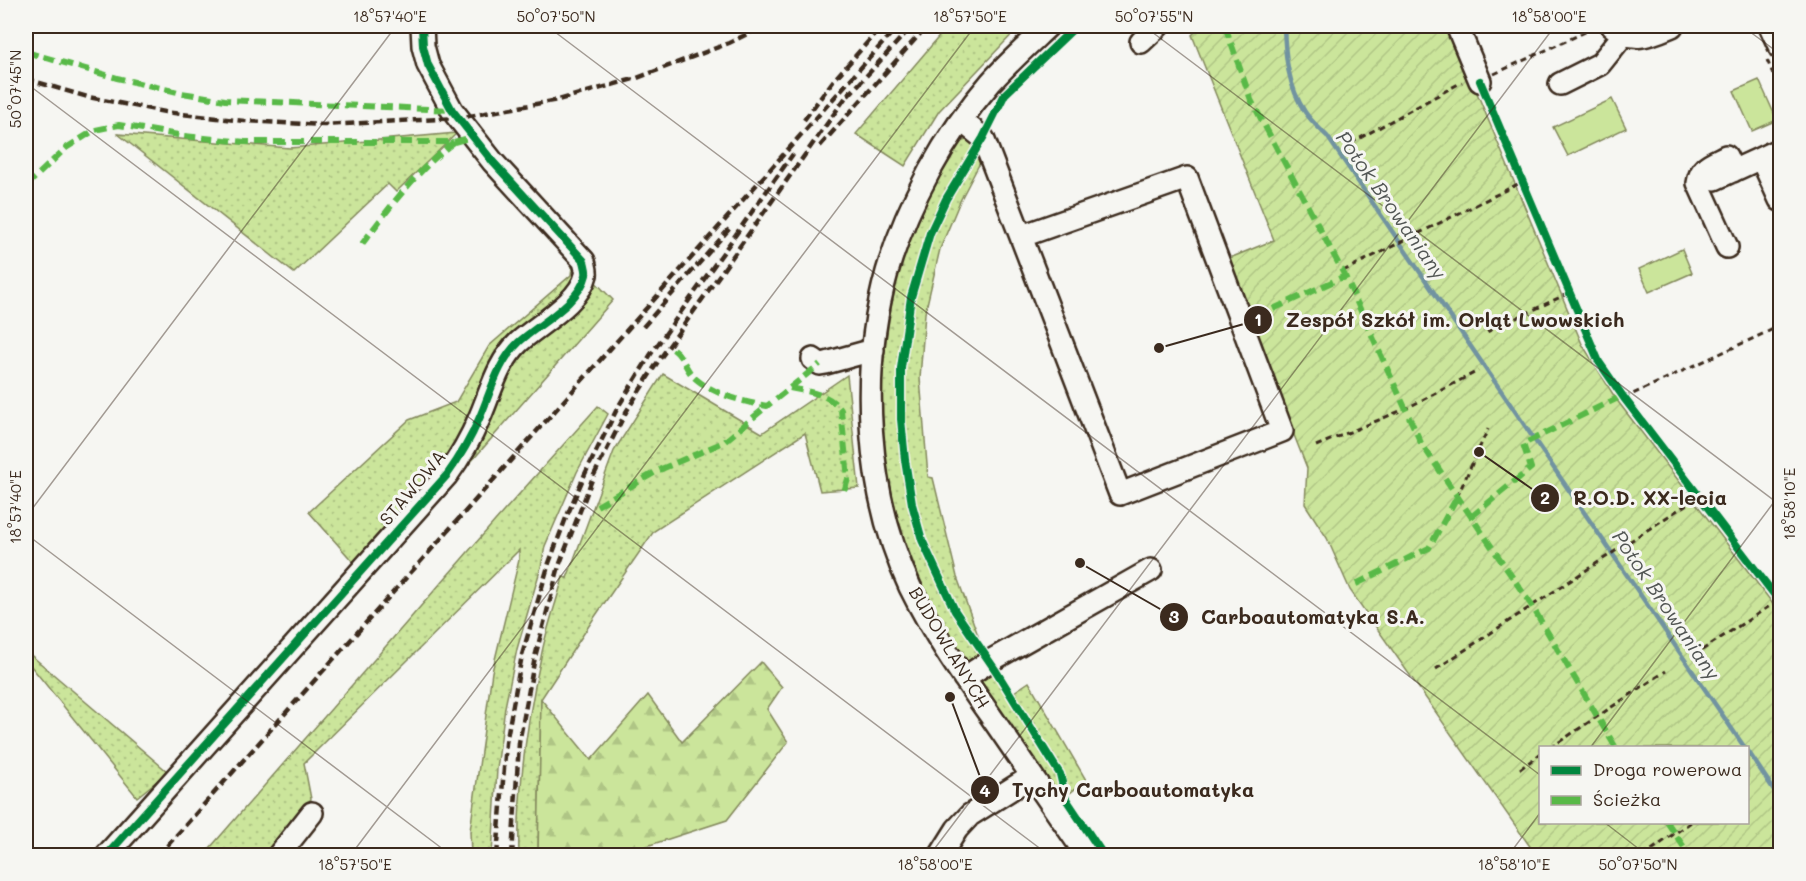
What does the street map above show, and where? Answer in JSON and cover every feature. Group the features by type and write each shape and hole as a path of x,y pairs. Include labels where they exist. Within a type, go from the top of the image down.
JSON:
{"street":[{"name":"STAWOWA","path":"106,855 447,475 459,459 478,422 500,366 519,342 568,303 579,290 586,273 584,261 493,162 452,110 428,65 423,46 422,26"},
{"name":"BUDOWLANYCH","path":"1048,26 991,83 962,121 926,179 909,213 887,272 873,350 870,407 873,454 890,533 910,586 936,635 964,678 1087,855"},
{"path":"1141,42 1158,26"},
{"path":"1456,26 1478,77"},
{"path":"1560,84 1600,64 1612,28 1634,37 1646,37 1672,26"},
{"path":"1772,26 1780,48"},
{"path":"962,121 983,138 1120,494 1282,431 1187,178 1022,236"},
{"path":"1727,247 1698,183 1699,176 1706,166 1726,156 1724,175 1780,149"},
{"path":"1761,158 1780,200"},
{"path":"813,359 820,364 873,350"},
{"path":"964,678 1151,570"},
{"path":"940,855 957,829 970,815 1032,776"},
{"path":"278,855 312,813"}],"path":[{"path":"1299,30 1308,26"},
{"path":"1351,143 1478,77 1612,28"},
{"path":"1343,272 1522,182"},
{"path":"1487,332 1569,293"},
{"path":"1624,398 1780,326"},
{"path":"1316,446 1405,410 1478,371"},
{"path":"1457,497 1488,429"},
{"path":"1436,669 1699,496"},
{"path":"1702,650 1779,600"},
{"path":"1552,746 1666,670"},
{"path":"1520,769 1539,755"},
{"path":"1642,855 1689,824"}],"green space":[{"path":"948,26 1020,26 939,111 905,166 856,134"},
{"path":"1201,26 1449,26 1582,344 1616,399 1780,613 1780,855 1536,855 1350,590 1327,538 1305,504 1307,468 1225,260 1274,240 1192,35"},
{"path":"1759,80 1777,120 1752,131 1734,91"},
{"path":"1612,99 1626,128 1568,156 1553,127"},
{"path":"457,133 396,192 388,184 294,273 118,134 290,148"},
{"path":"970,139 985,153 960,201 940,249 925,313 920,378 928,477 933,478 957,577 985,655 1011,694 1029,682 1086,780 1060,801 1037,763 973,673 938,616 919,577 904,537 885,456 882,414 883,370 892,301 898,277 909,241 948,157 962,141"},
{"path":"1682,249 1692,273 1649,292 1639,269"},
{"path":"573,259 613,300 456,479 436,470 355,564 309,512 409,420 456,402 489,346 571,275"},
{"path":"663,374 762,433 847,375 859,488 820,491 805,433 654,531 541,699 538,855 519,856 521,781 527,731 548,627 563,577 567,578 614,451"},
{"path":"598,406 608,414 577,472 545,546 517,649 505,707 497,769 492,855 471,855 470,831 492,672 519,560 519,550 304,763 311,799 263,855 203,856 495,521"},
{"path":"26,651 168,772 137,797 26,660"},
{"path":"761,662 782,687 767,709 788,742 727,820 619,855 538,855 541,699 591,760 648,695 682,742"}],"waterway":[{"name":"Potok Browaniany","path":"1284,26 1288,71 1305,112 1327,136 1744,746"},
{"name":"Potok Browaniany","path":"1749,752 1780,799"}],"railway":[{"path":"26,79 88,97 165,112 244,121 324,125 458,118 558,100 637,78 729,43 763,26"},
{"path":"804,120 833,81 882,26"},
{"path":"158,856 898,26"},
{"path":"848,96 912,26"},
{"path":"820,146 927,26"},
{"path":"512,856 519,743 535,657 559,566 593,477 626,412 659,360 851,90"},
{"path":"497,856 506,743 522,655 549,563 566,518 618,407 651,354 793,154"},
{"path":"643,327 730,228"}],"marked path":[{"path":"1225,26 1251,100 1345,276 1421,443 1532,606 1615,746"},
{"path":"26,52 117,78 225,100 452,110"},
{"path":"26,186 66,148 95,130 119,125 184,136 245,142 454,142 472,137"},
{"path":"362,244 416,177 454,142"},
{"path":"1273,309 1345,276"},
{"path":"673,349 693,376 704,385 730,397 767,406 820,364"},
{"path":"790,388 825,397 841,410 848,479 843,495"},
{"path":"1471,517 1531,468 1523,444 1622,396"},
{"path":"597,506 659,470 724,442 767,406"},
{"path":"1356,584 1429,548 1457,497"},
{"path":"1668,824 1690,856"}],"cycle path":[{"path":"106,856 447,475 472,433 495,378 511,350 558,312 576,294 586,275 584,261 493,162 452,110 428,65 423,46 422,26"},
{"path":"1076,26 1005,94 983,138 946,199 930,233 911,297 901,368 901,419 912,504 922,540 955,611 996,671 1060,774 1066,799 1104,856"},
{"path":"1480,81 1599,362 1780,602"}],"place":[{"name":"Zespół Szkół im. Orląt Lwowskich","path":"1159,348"},
{"name":"R.O.D. XX-lecia","path":"1479,452"},
{"name":"Carboautomatyka S.A.","path":"1080,563"},
{"name":"Tychy Carboautomatyka","path":"950,697"}]}
